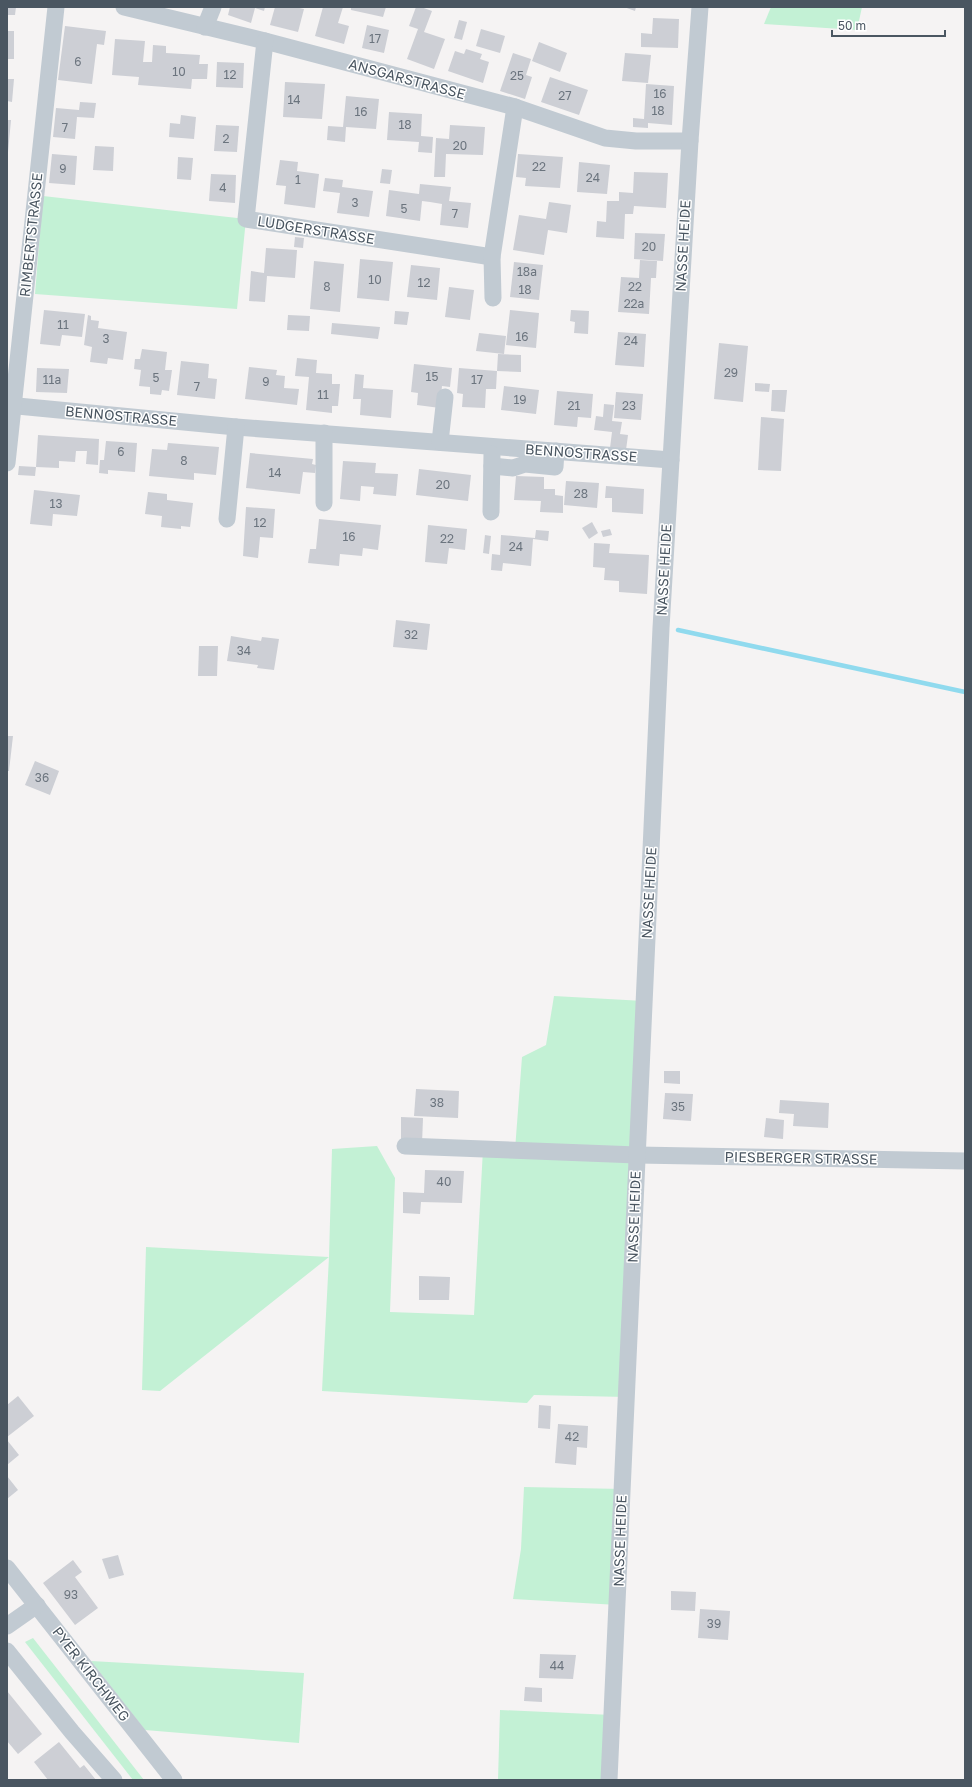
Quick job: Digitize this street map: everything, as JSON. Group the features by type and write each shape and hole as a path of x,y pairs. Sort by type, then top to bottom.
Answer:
{"street":[{"name":"RIMBERTSTRASSE","path":"7,463 10,405 56,7"},
{"name":"ANSGARSTRASSE","path":"124,7 167,12 206,27 265,41 515,107 605,138 636,141 690,141"},
{"path":"206,27 213,7"},
{"name":"NASSE HEIDE","path":"610,1780 661,636 690,141 700,7"},
{"name":"LUDGERSTRASSE","path":"265,41 246,219 492,257"},
{"path":"492,298 492,257 515,107"},
{"path":"440,442 445,397"},
{"name":"BENNOSTRASSE","path":"10,405 236,427 671,460"},
{"path":"227,519 236,427"},
{"path":"324,433 324,503"},
{"path":"490,512 492,446"},
{"path":"492,466 513,468 526,464 555,467 556,451"},
{"name":"PIESBERGER STRASSE","path":"406,1146 637,1155 965,1161"},
{"name":"PYER KIRCHWEG","path":"7,1568 174,1780"},
{"path":"7,1626 37,1605"},
{"path":"7,1651 72,1732 114,1780"}],"green space":[{"path":"771,7 862,7 857,30 764,24"},
{"path":"43,196 246,219 237,309 35,294"},
{"path":"554,996 644,1001 627,1397 534,1395 527,1403 322,1391 329,1257 332,1149 377,1146 395,1178 390,1312 474,1315 483,1149 515,1150 522,1057 546,1045"},
{"path":"146,1247 329,1257 160,1391 142,1390"},
{"path":"524,1487 623,1489 618,1605 513,1599 521,1549"},
{"path":"33,1638 144,1780 133,1780 25,1642"},
{"path":"91,1661 304,1673 299,1743 145,1730"},
{"path":"500,1710 612,1715 609,1780 498,1780"}],"building":[{"path":"7,7 16,7 15,15 7,15"},
{"path":"230,7 265,7 264,11 255,8 251,23 228,15"},
{"path":"275,7 295,7 304,9 298,32 270,25"},
{"path":"323,7 343,7 338,23 349,26 344,44 315,36"},
{"path":"351,7 386,7 383,17 351,10"},
{"path":"416,7 421,7 432,11 424,32 445,39 434,69 407,59 418,29 409,26"},
{"path":"624,7 636,7 635,11"},
{"path":"653,18 679,19 678,48 641,47 641,33 652,34"},
{"path":"459,20 467,22 462,40 454,38"},
{"path":"367,25 389,30 384,53 362,48"},
{"path":"65,26 106,31 104,45 97,44 92,84 58,80"},
{"path":"481,29 505,36 500,53 476,46"},
{"path":"7,31 14,31 14,59 7,59"},
{"path":"115,39 145,41 143,62 152,62 153,45 166,46 166,53 200,55 199,64 208,64 207,79 192,79 191,89 138,85 139,77 112,75"},
{"path":"539,42 567,53 560,72 532,61"},
{"path":"466,49 482,54 480,59 489,62 483,83 448,71 455,51 464,54"},
{"path":"513,53 531,59 526,75 532,77 525,99 500,91"},
{"path":"625,53 651,55 648,83 622,81"},
{"path":"217,62 244,63 243,88 216,87"},
{"path":"550,77 588,90 579,115 541,102"},
{"path":"7,79 14,79 12,102 7,101"},
{"path":"285,82 325,84 322,119 283,117"},
{"path":"646,84 674,86 672,125 648,123 648,128 633,127 633,118 644,119"},
{"path":"346,96 379,99 376,129 346,127 345,142 327,140 328,126 343,127"},
{"path":"80,102 96,103 94,118 77,117 75,139 53,137 56,108 79,110"},
{"path":"389,112 422,114 421,136 433,137 432,153 418,152 419,142 387,140"},
{"path":"181,115 196,117 194,139 169,137 170,123 180,124"},
{"path":"7,120 11,120 8,152 7,152"},
{"path":"216,125 239,126 237,152 214,151"},
{"path":"450,125 485,127 483,155 446,154 445,177 434,177 436,138 449,139"},
{"path":"95,146 114,147 113,171 93,170"},
{"path":"52,154 77,156 75,185 49,183"},
{"path":"518,154 563,157 560,188 525,186 526,178 516,177"},
{"path":"178,157 193,158 191,180 177,179"},
{"path":"280,160 298,162 297,171 319,174 315,208 284,204 286,186 276,185"},
{"path":"579,162 610,165 607,194 577,192"},
{"path":"382,169 392,170 390,184 380,183"},
{"path":"634,172 668,173 666,208 634,206 633,214 625,214 624,239 596,237 597,221 606,222 607,201 619,201 619,192 633,193"},
{"path":"211,174 236,175 235,203 209,201"},
{"path":"325,178 343,180 342,187 373,191 369,217 337,213 340,193 323,191"},
{"path":"420,184 451,187 449,201 471,203 468,228 440,225 442,204 430,202 422,201 420,221 386,216 389,190 419,194"},
{"path":"549,202 571,205 567,233 548,230 544,255 513,250 519,215 546,219"},
{"path":"635,233 665,234 663,261 634,259"},
{"path":"295,237 304,238 303,248 294,247"},
{"path":"266,248 297,250 295,278 267,276 265,302 249,301 251,271 264,273"},
{"path":"360,259 393,262 389,301 357,298"},
{"path":"640,260 657,261 656,278 651,278 649,314 618,312 621,277 639,278"},
{"path":"314,261 344,264 340,312 310,309"},
{"path":"514,262 543,265 539,300 510,297"},
{"path":"411,265 440,268 437,300 407,297"},
{"path":"449,287 474,290 470,320 445,317"},
{"path":"44,310 85,314 82,337 62,335 60,346 40,344"},
{"path":"510,310 539,313 536,348 506,345"},
{"path":"571,310 589,311 588,334 574,333 575,322 570,321"},
{"path":"395,311 409,312 407,325 394,324"},
{"path":"88,315 91,316 91,320 99,321 98,328 127,332 123,360 108,358 107,364 90,362 92,347 84,345"},
{"path":"288,315 310,316 309,331 287,330"},
{"path":"332,323 380,327 378,339 331,334"},
{"path":"618,332 646,334 644,367 615,365"},
{"path":"479,333 506,336 504,354 476,351"},
{"path":"719,343 748,346 743,402 714,399"},
{"path":"142,349 167,352 165,370 172,370 169,391 162,390 161,395 150,394 150,387 139,386 141,370 134,369 135,359 140,359"},
{"path":"498,354 521,355 521,372 497,371"},
{"path":"297,358 317,360 316,373 332,374 332,384 340,384 338,406 332,406 332,413 306,410 309,377 295,376"},
{"path":"181,361 209,364 208,378 217,379 215,399 177,395"},
{"path":"414,364 452,368 450,387 442,386 440,408 417,405 418,393 411,392"},
{"path":"249,367 277,370 276,375 285,376 284,388 299,389 297,405 245,399"},
{"path":"37,368 69,369 67,393 36,392"},
{"path":"459,368 497,371 496,389 486,389 485,408 462,407 463,394 457,393"},
{"path":"355,374 364,375 363,388 393,390 391,418 360,415 361,399 353,399"},
{"path":"755,383 770,384 769,392 755,391"},
{"path":"504,386 539,390 536,414 501,410"},
{"path":"772,390 787,390 785,412 771,411"},
{"path":"557,391 593,394 591,418 578,417 577,427 554,425"},
{"path":"616,392 643,394 641,420 614,418"},
{"path":"604,404 614,405 612,421 622,422 620,434 628,435 626,450 610,448 612,432 594,430 596,416 603,417"},
{"path":"761,417 784,419 781,471 758,470"},
{"path":"38,435 99,439 98,465 86,464 87,451 76,451 75,462 59,461 59,468 36,467"},
{"path":"106,441 137,443 135,472 108,470 108,474 99,473 100,460 104,460"},
{"path":"168,443 219,447 216,475 194,473 194,480 149,476 152,449 167,450"},
{"path":"250,453 313,459 312,464 316,465 315,473 303,472 300,494 246,488"},
{"path":"343,461 376,463 375,473 398,474 396,496 373,494 374,487 361,486 360,501 340,499"},
{"path":"19,466 36,467 35,476 18,475"},
{"path":"419,469 471,475 468,501 416,495"},
{"path":"516,476 544,477 544,489 555,489 555,495 563,496 563,513 540,512 541,501 514,500"},
{"path":"566,481 599,483 597,508 564,505"},
{"path":"606,486 644,489 643,514 612,512 612,498 605,498"},
{"path":"34,490 80,495 77,516 53,514 52,526 30,524"},
{"path":"148,492 167,494 167,500 193,503 190,527 181,526 181,529 161,527 162,516 145,514"},
{"path":"246,507 275,509 273,538 260,537 258,558 243,556"},
{"path":"319,519 381,525 378,550 363,548 362,556 340,554 339,566 308,563 310,549 316,549"},
{"path":"592,522 598,533 589,539 582,528"},
{"path":"428,525 467,529 465,550 449,548 447,564 425,562"},
{"path":"610,529 612,535 603,537 601,531"},
{"path":"536,530 549,531 548,541 533,539 531,566 503,563 502,571 491,570 492,554 500,555 501,535 535,538"},
{"path":"485,535 491,536 489,554 483,553"},
{"path":"594,543 610,544 609,553 649,555 647,594 619,592 619,581 604,580 605,568 593,567"},
{"path":"396,620 430,624 427,650 393,647"},
{"path":"231,636 261,641 262,637 279,639 274,670 257,668 258,665 227,661"},
{"path":"199,646 218,646 217,676 198,676"},
{"path":"7,736 13,736 9,771 7,771"},
{"path":"35,761 59,771 50,795 25,785"},
{"path":"664,1071 680,1071 680,1084 664,1083"},
{"path":"416,1089 459,1091 458,1118 414,1116"},
{"path":"665,1093 693,1094 691,1121 663,1119"},
{"path":"780,1100 829,1103 828,1128 793,1126 794,1114 779,1113"},
{"path":"401,1117 423,1118 422,1144 401,1143"},
{"path":"766,1118 784,1120 783,1139 764,1137"},
{"path":"425,1170 464,1171 462,1203 421,1202 420,1214 403,1213 403,1192 424,1193"},
{"path":"419,1276 450,1277 449,1300 419,1300"},
{"path":"18,1396 34,1416 7,1437 7,1405"},
{"path":"539,1405 551,1406 550,1429 538,1428"},
{"path":"558,1424 588,1426 587,1448 577,1447 576,1465 555,1463"},
{"path":"7,1440 19,1455 7,1465"},
{"path":"7,1476 18,1490 7,1499"},
{"path":"118,1555 124,1575 109,1579 102,1559"},
{"path":"73,1560 82,1572 75,1577 98,1608 75,1625 43,1583"},
{"path":"671,1591 696,1592 695,1611 671,1610"},
{"path":"700,1609 730,1611 728,1640 698,1638"},
{"path":"540,1654 576,1655 573,1679 539,1678"},
{"path":"525,1687 542,1688 542,1702 524,1701"},
{"path":"7,1691 42,1734 18,1754 7,1741"},
{"path":"59,1742 80,1768 84,1765 96,1780 48,1780 34,1762"}],"waterway":[{"path":"678,630 965,692"}]}
